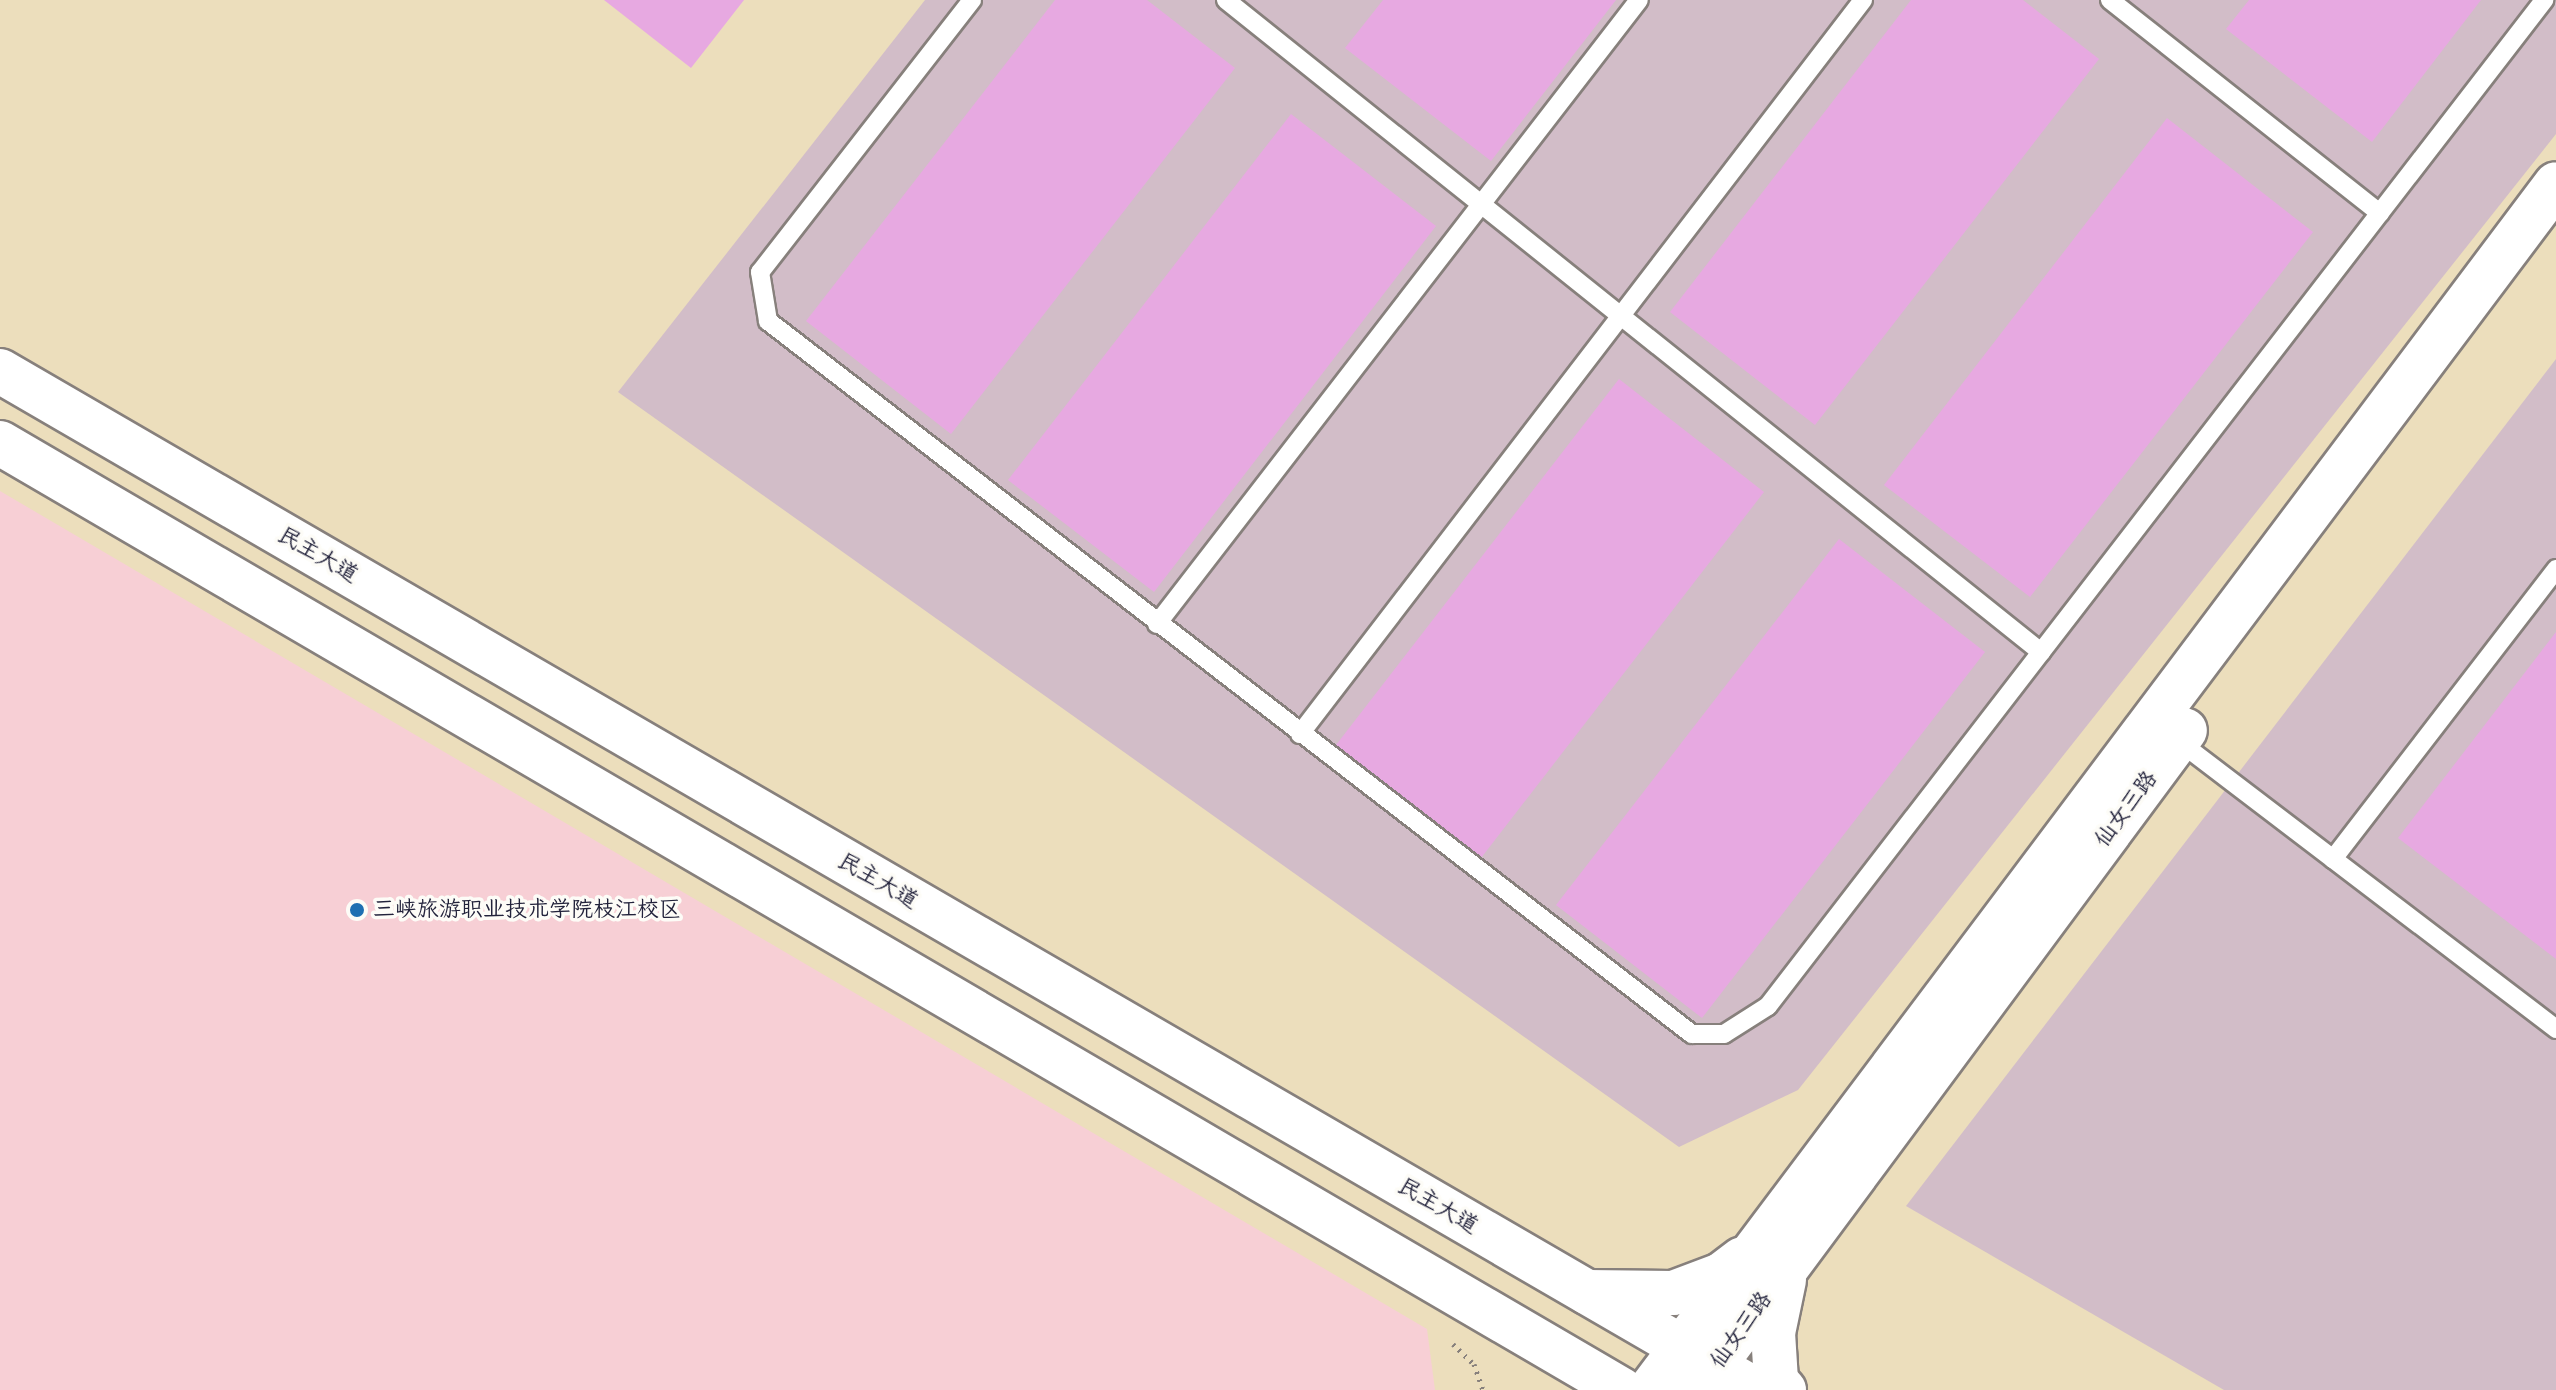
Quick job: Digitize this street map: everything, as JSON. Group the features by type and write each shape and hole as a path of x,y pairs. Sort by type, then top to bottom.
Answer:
{"main road":[{"path":"1587,1292 1673,1293 1773,1256 2556,184"},
{"name":"仙女三路","path":"1650,1390 1698,1368 1773,1256 2177,740 2556,228"},
{"name":"民主大道","path":"0,371 1587,1292 1698,1368 1756,1390"},
{"path":"0,443 1622,1390"},
{"path":"1773,1256 1776,1381 1784,1390"},
{"path":"1555,1350 1584,1390"}],"lane":[{"path":"972,0 760,272 768,321 1692,1034 1724,1034 1768,1006 2544,0"},
{"path":"1226,0 1479,206 2041,652"},
{"path":"1157,624 1639,0"},
{"path":"1300,734 1863,0"},
{"path":"2110,0 2380,213"},
{"path":"2333,859 2556,569"},
{"path":"2177,740 2556,1029"}],"shaded area":[{"path":"925,0 2556,0 2556,134 1798,1090 1679,1147 618,392"},
{"path":"2556,359 2556,1390 2224,1390 1906,1206"},
{"name":"三峡旅游职业技术学院枝江校区","path":"0,491 1427,1329 1435,1390 0,1390"}],"building":[{"path":"604,0 744,0 691,68"},
{"path":"1055,0 1147,0 1235,68 951,434 806,321"},
{"path":"1383,0 1616,0 1491,161 1345,48"},
{"path":"1911,0 2023,0 2099,59 1815,425 1670,312"},
{"path":"2249,0 2481,0 2372,142 2226,29"},
{"path":"1291,114 1436,226 1154,592 1008,480"},
{"path":"2167,118 2313,232 2030,597 1884,485"},
{"path":"1619,379 1764,492 1481,858 1336,745"},
{"path":"1839,539 1985,652 1702,1018 1556,905"},
{"path":"2556,632 2556,959 2398,838"}],"place":[{"name":"三峡旅游职业技术学院枝江校区","path":"357,910"}]}
